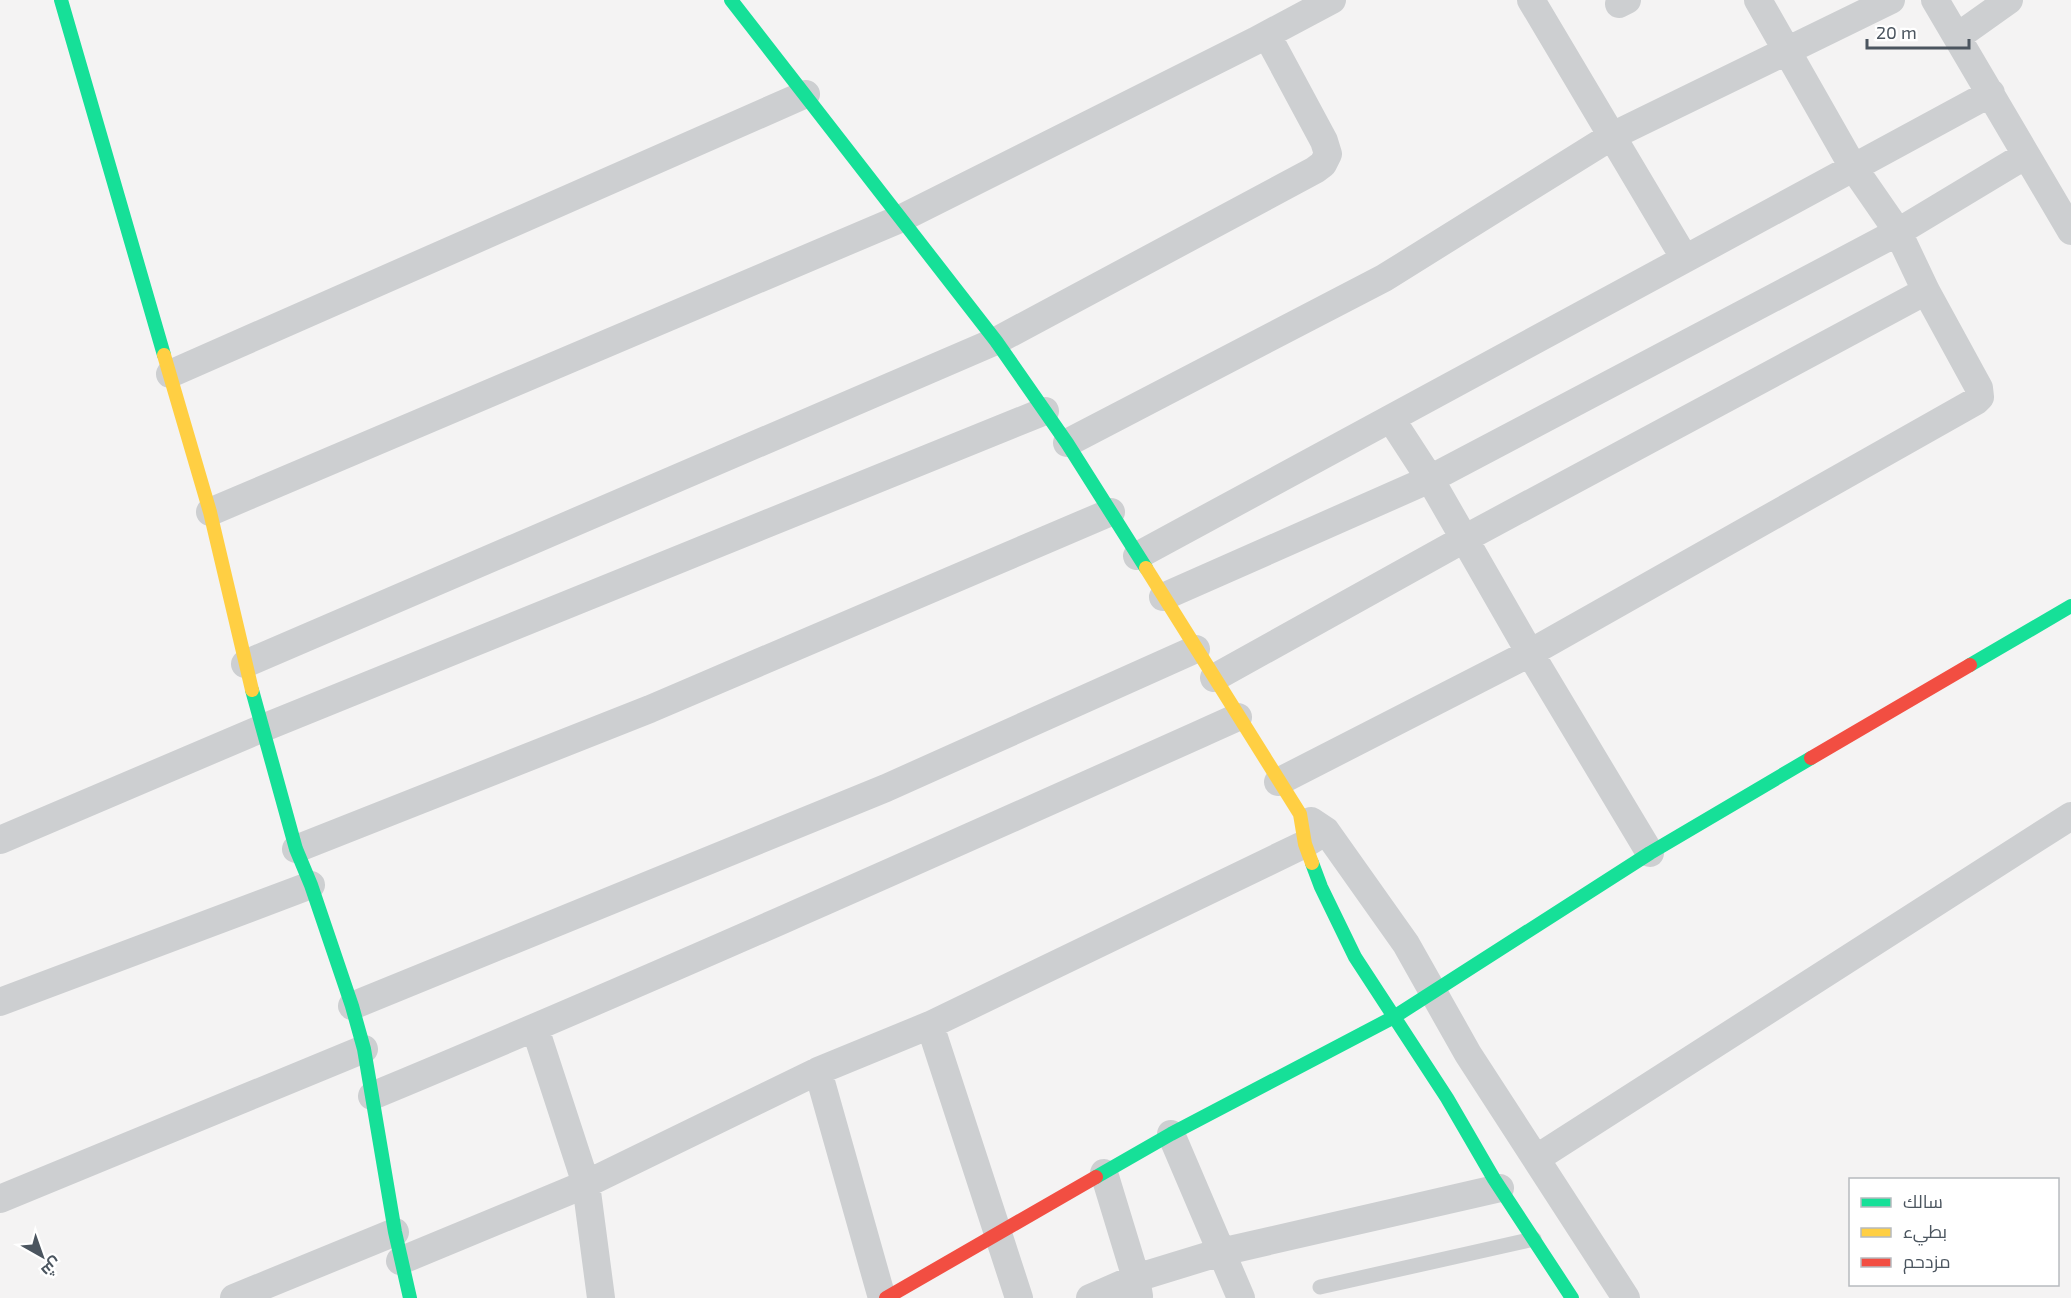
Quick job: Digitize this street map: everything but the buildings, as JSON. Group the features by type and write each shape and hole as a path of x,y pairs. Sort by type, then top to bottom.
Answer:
{"street":[{"path":"61,0 210,512 245,664 296,849 311,885 352,1006 364,1049 400,1262 410,1298"},
{"path":"731,0 996,341 1045,411 1111,512 1278,782 1316,838 1406,944 1468,1054 1626,1298"},
{"path":"210,512 902,218 1267,35 1332,0"},
{"path":"1532,0 1685,259"},
{"path":"1278,782 1530,653 1978,399 1981,394 1979,388 1926,291 1898,232 1853,168 1758,0"},
{"path":"1067,443 1384,278 1612,136 1891,0"},
{"path":"1935,0 2071,231"},
{"path":"1958,37 2009,0"},
{"path":"245,664 996,341 1323,164 1328,154 1324,141 1267,35"},
{"path":"1137,556 1991,93"},
{"path":"170,374 806,94"},
{"path":"1163,597 1430,479 1898,232 2026,155"},
{"path":"1214,678 1464,539 1926,291"},
{"path":"0,840 263,728 1045,411"},
{"path":"1391,418 1430,479 1530,653 1650,853"},
{"path":"296,849 650,709 1111,512"},
{"path":"819,1071 884,1298 1171,1134 1394,1017 1650,853 2071,606"},
{"path":"352,1006 886,788 1196,649"},
{"path":"372,1096 535,1028 888,874 1238,717"},
{"path":"1537,1158 2071,816"},
{"path":"1316,838 1322,887 1355,957 1447,1098 1500,1188 1572,1298"},
{"path":"400,1262 586,1184 819,1071 930,1025 1316,838"},
{"path":"0,1002 311,885"},
{"path":"930,1025 1019,1298"},
{"path":"535,1028 586,1184 601,1298"},
{"path":"0,1199 364,1049"},
{"path":"1171,1134 1241,1298"},
{"path":"1104,1173 1138,1288"},
{"path":"1090,1298 1138,1288 1221,1252 1500,1188"},
{"path":"247,1295 395,1232"}],"lane":[{"path":"1320,1287 1534,1239"}],"traffic: fast":[{"path":"61,0 164,355"},
{"path":"731,0 996,341 1067,443 1146,568"},
{"path":"1970,665 2071,606"},
{"path":"252,690 296,849 311,885 352,1006 364,1049 395,1232 410,1298"},
{"path":"1096,1177 1171,1134 1394,1017 1650,853 1811,758"},
{"path":"1312,863 1355,957 1447,1098 1494,1179 1572,1298"}],"traffic: slow":[{"path":"164,355 210,512 252,690"},
{"path":"1146,568 1300,814 1305,844 1312,863"}],"traffic: jam":[{"path":"1811,758 1970,665"},
{"path":"886,1298 1096,1177"}]}
